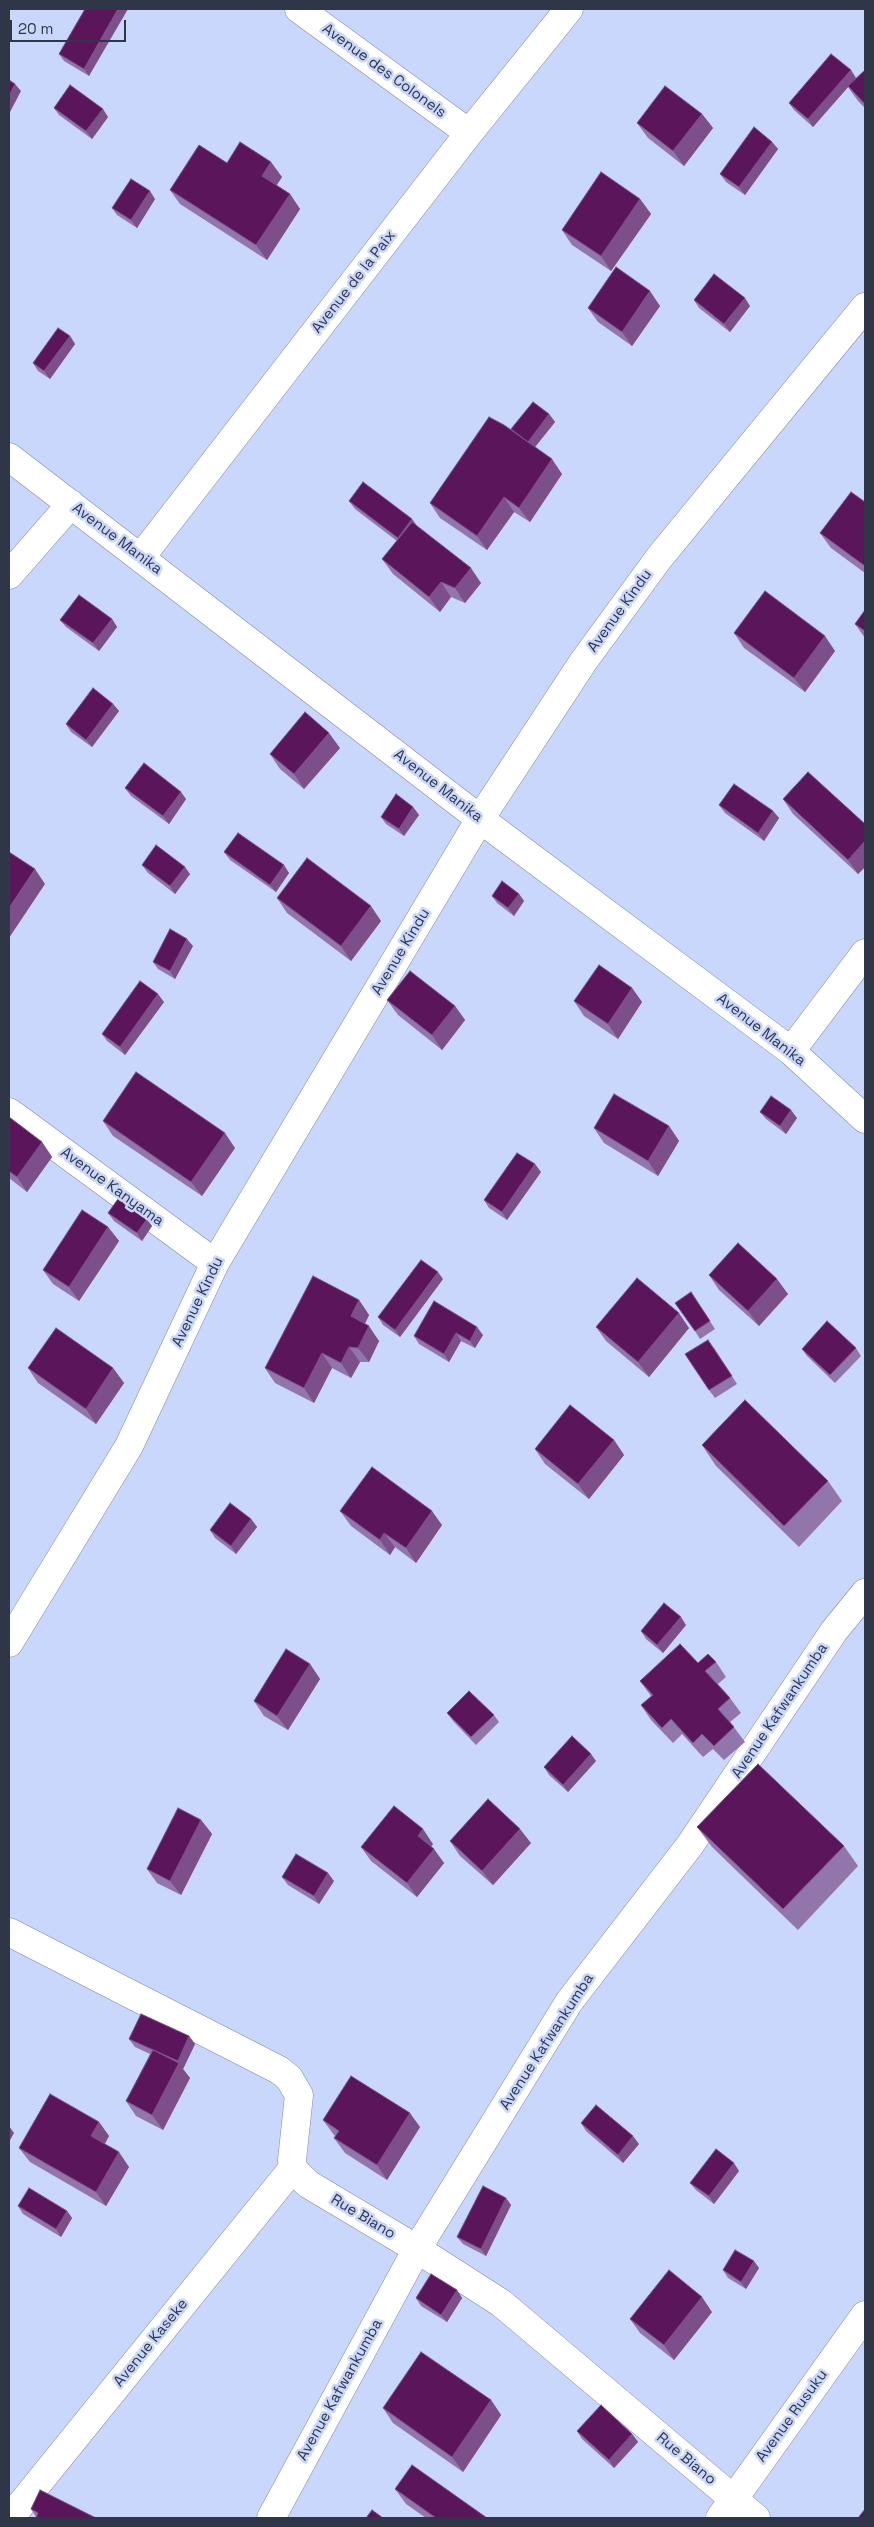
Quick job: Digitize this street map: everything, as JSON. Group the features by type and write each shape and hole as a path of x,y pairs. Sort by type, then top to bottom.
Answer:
{"street":[{"name":"Avenue des Colonels","path":"299,9 469,134"},
{"name":"Avenue de la Paix","path":"141,556 469,134 570,9"},
{"name":"Avenue Kindu","path":"9,1643 130,1446 215,1263 480,819 583,662 659,558 865,307"},
{"name":"Avenue Manika","path":"9,457 141,556 480,819 791,1050 865,1119"},
{"path":"9,575 71,504"},
{"path":"791,1050 865,953"},
{"name":"Avenue Kanyama","path":"9,1112 215,1263"},
{"name":"Avenue Kafwankumba","path":"271,2518 417,2249 569,2002 690,1845 834,1631 865,1593"},
{"path":"9,1932 267,2064 289,2078 299,2095 292,2168"},
{"name":"Rue Biano","path":"292,2168 308,2184 417,2249 501,2303 726,2508 756,2518"},
{"name":"Avenue Kaseke","path":"10,2518 292,2168"},
{"name":"Avenue Rusuku","path":"726,2508 865,2315"}],"building":[{"path":"85,9 118,9 84,69 59,54"},
{"path":"831,54 851,70 808,119 789,103"},
{"path":"865,70 865,104 848,86"},
{"path":"9,80 15,84 9,96"},
{"path":"70,85 103,109 86,131 54,108"},
{"path":"665,86 702,114 673,151 637,123"},
{"path":"754,127 772,142 739,187 720,174"},
{"path":"240,142 271,162 262,176 290,194 256,245 170,190 199,145 227,163"},
{"path":"601,172 640,199 601,256 562,230"},
{"path":"131,179 150,191 131,220 112,208"},
{"path":"616,267 650,291 622,332 588,308"},
{"path":"714,274 745,298 724,324 694,300"},
{"path":"58,328 70,336 44,371 33,363"},
{"path":"533,402 549,414 528,442 511,429"},
{"path":"489,417 504,425 552,459 519,508 504,497 477,536 430,503"},
{"path":"363,482 412,519 398,538 349,501"},
{"path":"851,492 865,502 865,566 820,533"},
{"path":"412,522 471,568 455,588 441,582 429,597 382,559"},
{"path":"765,591 825,636 794,678 734,633"},
{"path":"79,595 112,619 93,643 60,620"},
{"path":"865,610 865,631 855,624"},
{"path":"93,688 113,704 86,740 66,724"},
{"path":"305,712 329,733 294,774 270,754"},
{"path":"144,763 181,792 163,816 125,788"},
{"path":"808,772 865,824 865,841 848,860 783,799"},
{"path":"734,784 773,811 758,833 719,805"},
{"path":"396,794 413,807 399,829 381,817"},
{"path":"238,833 284,865 270,885 224,852"},
{"path":"156,845 185,867 170,886 142,865"},
{"path":"9,852 35,869 9,908"},
{"path":"307,858 371,906 341,946 277,898"},
{"path":"502,881 519,894 508,908 492,896"},
{"path":"170,929 187,939 170,971 153,962"},
{"path":"599,965 632,988 608,1024 574,1001"},
{"path":"410,971 455,1006 432,1035 387,1000"},
{"path":"140,981 158,994 120,1047 102,1034"},
{"path":"136,1072 225,1133 191,1182 103,1121"},
{"path":"614,1094 669,1126 648,1161 594,1128"},
{"path":"771,1096 791,1110 780,1126 760,1112"},
{"path":"9,1117 42,1142 17,1177 9,1171"},
{"path":"517,1153 535,1164 502,1212 484,1200"},
{"path":"118,1199 147,1219 137,1233 108,1213"},
{"path":"82,1210 108,1227 69,1287 43,1270"},
{"path":"738,1243 777,1279 748,1311 709,1275"},
{"path":"421,1260 438,1272 395,1330 378,1317"},
{"path":"313,1276 359,1300 351,1316 369,1326 358,1348 349,1347 341,1363 322,1353 304,1388 265,1368"},
{"path":"637,1278 679,1313 638,1362 596,1327"},
{"path":"691,1292 710,1321 695,1331 675,1303"},
{"path":"434,1301 477,1327 470,1341 456,1333 444,1354 414,1336"},
{"path":"827,1321 856,1348 830,1375 802,1349"},
{"path":"56,1328 113,1368 86,1409 28,1368"},
{"path":"708,1340 732,1376 709,1390 685,1354"},
{"path":"745,1400 828,1481 784,1526 702,1445"},
{"path":"570,1405 614,1440 578,1484 535,1449"},
{"path":"372,1467 432,1511 406,1548 384,1533 380,1540 340,1511"},
{"path":"230,1503 251,1519 231,1546 210,1530"},
{"path":"664,1603 681,1617 657,1645 641,1631"},
{"path":"680,1644 698,1663 708,1654 716,1662 705,1671 730,1698 718,1709 734,1727 714,1746 702,1734 693,1743 671,1719 662,1728 641,1705 653,1695 640,1681"},
{"path":"286,1649 310,1664 277,1716 254,1701"},
{"path":"469,1691 494,1715 471,1737 447,1713"},
{"path":"572,1736 591,1754 563,1785 544,1767"},
{"path":"758,1764 844,1846 783,1909 697,1827"},
{"path":"488,1799 520,1829 482,1871 450,1841"},
{"path":"394,1806 423,1829 418,1836 434,1849 407,1883 361,1847"},
{"path":"178,1808 201,1820 170,1881 147,1869"},
{"path":"296,1854 328,1873 314,1896 282,1877"},
{"path":"141,2014 189,2036 178,2061 129,2039"},
{"path":"153,2050 179,2063 152,2115 126,2101"},
{"path":"351,2076 410,2113 377,2165 334,2138 339,2131 323,2120"},
{"path":"50,2094 99,2122 91,2136 119,2152 96,2192 19,2148"},
{"path":"596,2105 633,2136 618,2155 581,2123"},
{"path":"716,2149 734,2163 709,2196 690,2183"},
{"path":"483,2186 506,2198 481,2249 457,2237"},
{"path":"29,2188 67,2211 56,2229 18,2206"},
{"path":"735,2250 754,2261 741,2282 723,2270"},
{"path":"669,2270 702,2297 664,2345 630,2319"},
{"path":"431,2274 457,2290 441,2315 416,2298"},
{"path":"421,2352 491,2400 452,2457 383,2408"},
{"path":"601,2405 632,2434 609,2460 577,2431"},
{"path":"412,2465 487,2518 436,2518 395,2489"},
{"path":"40,2490 96,2518 36,2518 38,2513 31,2509"},
{"path":"865,2509 865,2518 858,2518"},
{"path":"372,2510 383,2518 366,2518"}]}
